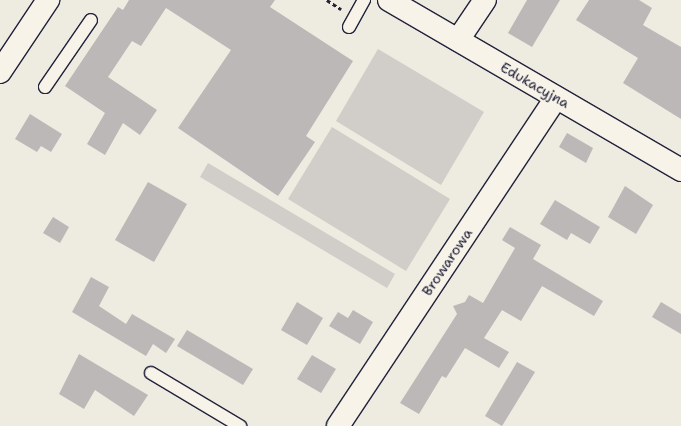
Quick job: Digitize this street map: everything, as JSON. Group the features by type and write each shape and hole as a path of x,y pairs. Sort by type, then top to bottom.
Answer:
{"street":[{"path":"0,72 48,0"},
{"name":"Edukacyjna","path":"389,0 681,170"},
{"path":"458,40 485,0"},
{"name":"Browarowa","path":"338,426 556,98"}],"lane":[{"path":"350,27 364,0"},
{"path":"44,87 91,20"},
{"path":"151,373 240,426"}],"shaded area":[{"path":"378,49 484,112 441,185 336,121"},
{"path":"332,127 450,199 406,271 288,199"},
{"path":"208,163 395,274 387,288 200,177"}],"building":[{"path":"129,0 275,0 270,7 353,61 306,136 315,142 278,196 178,128 231,50 166,8 141,46 132,41 108,77 157,110 140,135 123,123 105,155 87,144 105,113 65,86 118,7 123,10"},
{"path":"527,0 560,0 532,47 508,33"},
{"path":"589,0 639,0 652,8 643,25 681,47 681,119 623,83 638,58 576,20"},
{"path":"30,114 62,134 51,152 41,146 37,152 15,139"},
{"path":"567,133 593,148 586,163 559,147"},
{"path":"148,182 187,204 154,262 115,240"},
{"path":"625,186 653,205 636,234 608,217"},
{"path":"555,200 600,227 590,244 571,233 567,240 540,224"},
{"path":"53,217 69,227 60,243 43,233"},
{"path":"510,227 541,245 533,259 603,301 594,316 542,286 521,321 502,310 484,338 509,352 499,368 465,348 446,378 442,376 419,414 400,403 457,314 453,306 465,302 469,295 483,303 515,248 502,240"},
{"path":"91,277 109,287 99,306 126,324 132,314 175,339 166,353 153,344 146,356 72,312"},
{"path":"297,302 323,318 307,345 281,330"},
{"path":"661,302 681,314 681,334 652,317"},
{"path":"353,310 373,322 360,344 329,326 338,312 348,318"},
{"path":"187,330 253,369 243,385 177,346"},
{"path":"79,354 148,395 134,416 95,390 84,409 59,394"},
{"path":"312,355 336,369 321,393 297,379"},
{"path":"517,362 535,372 502,426 485,416"}]}
